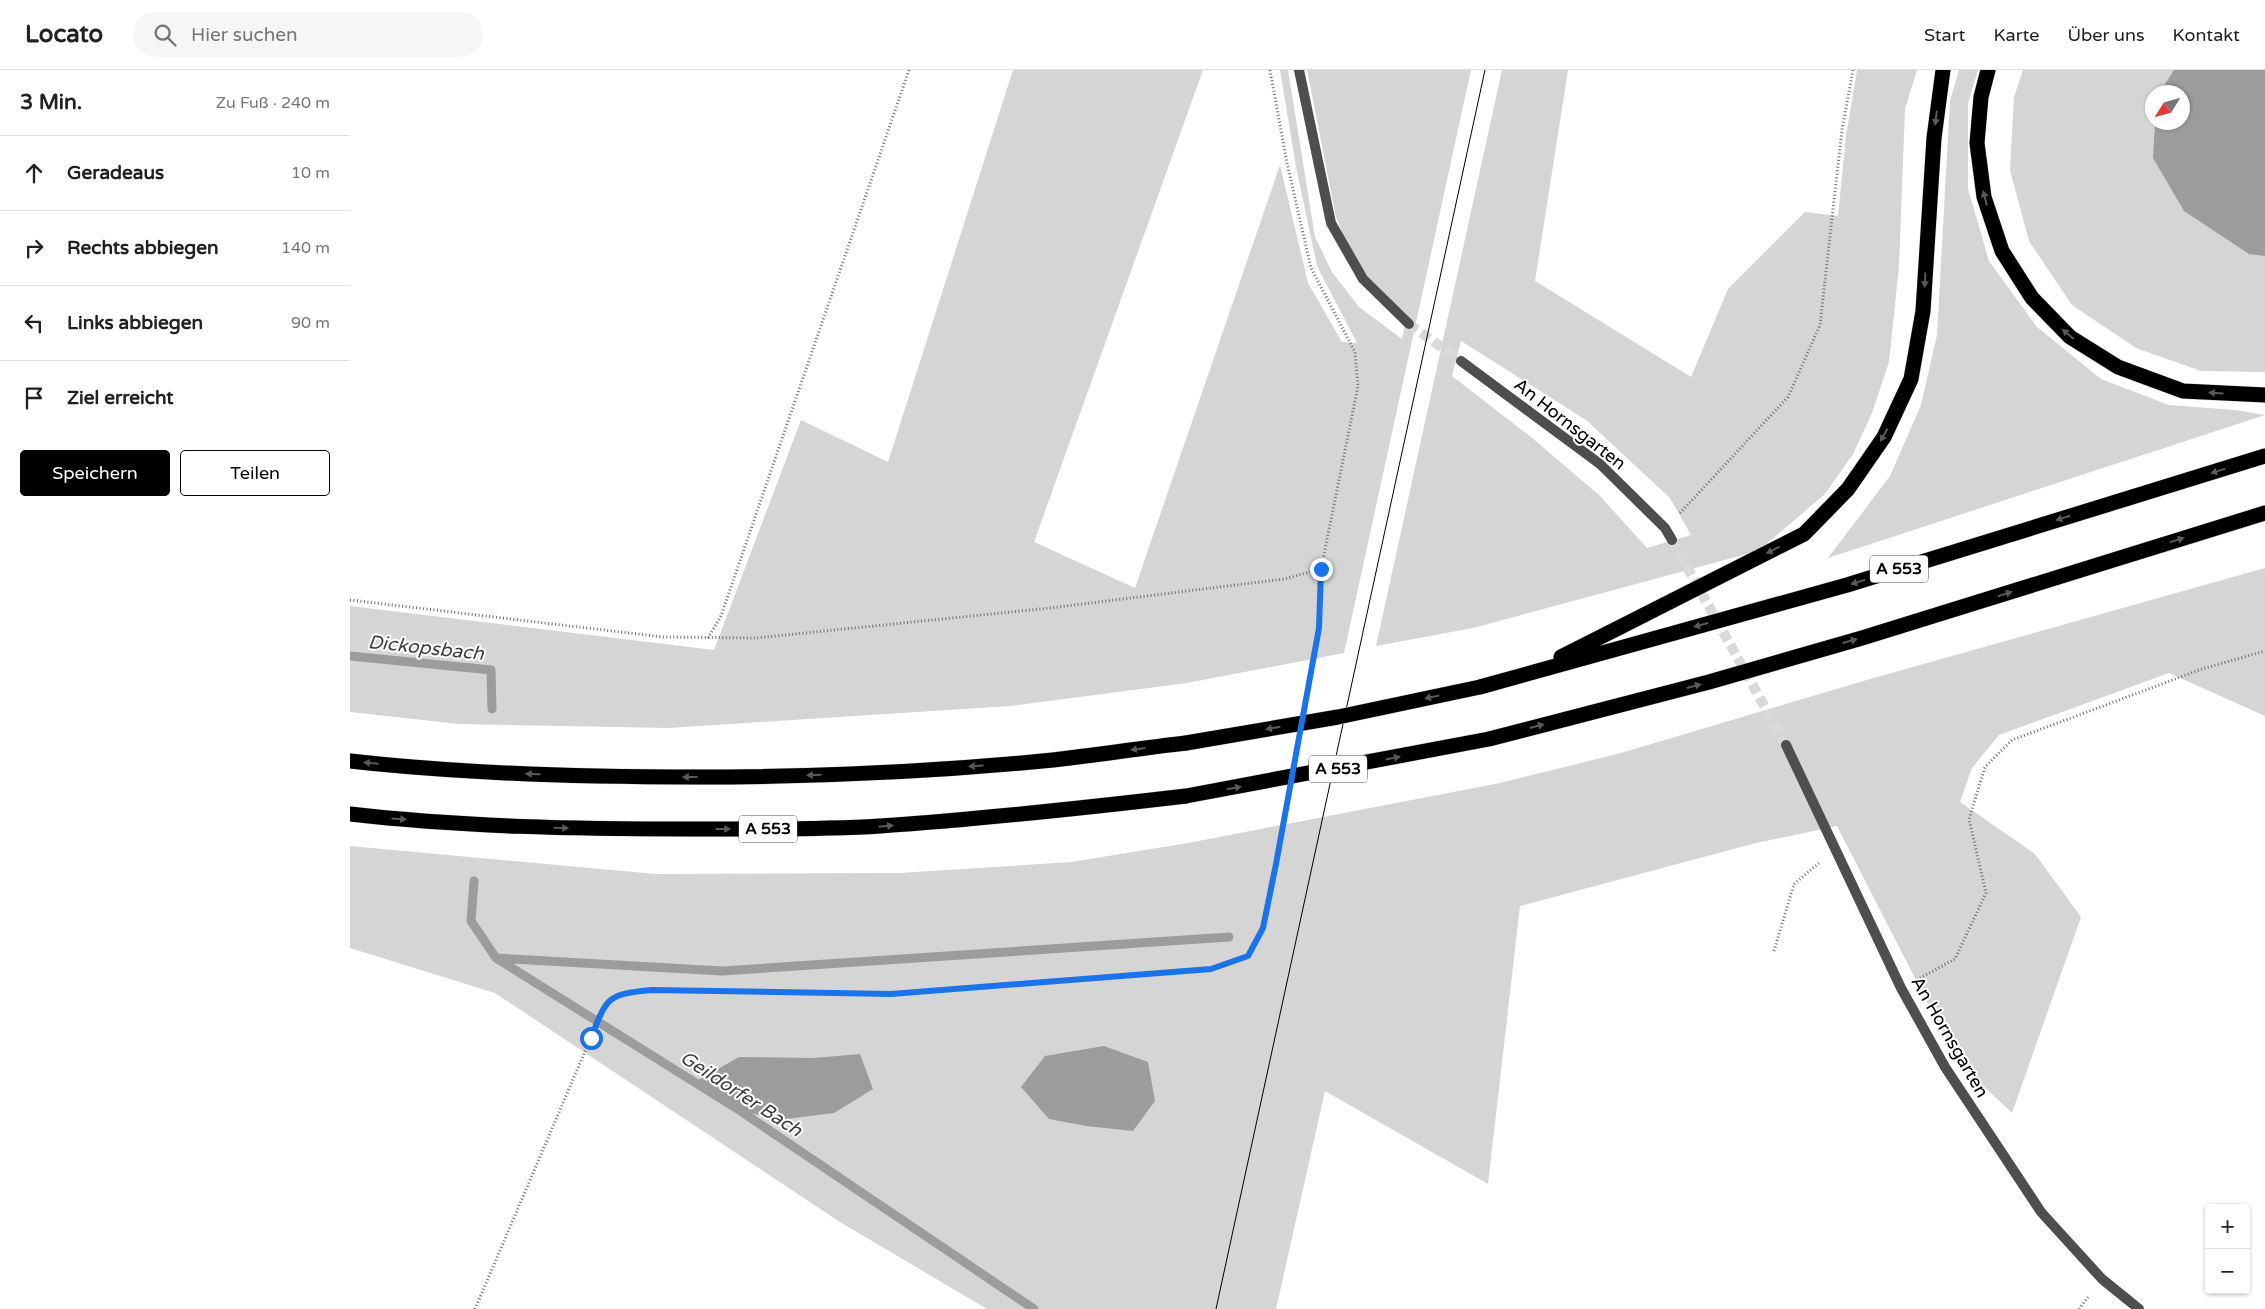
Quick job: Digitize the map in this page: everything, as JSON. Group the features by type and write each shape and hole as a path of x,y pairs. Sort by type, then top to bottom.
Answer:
{"highway":[{"path":"1531,672 1804,534 1848,488 1884,437 1911,379 1923,311 1934,138 1940,81 1944,70"},
{"path":"1988,70 1981,97 1977,143 1984,197 2002,251 2032,298 2070,337 2118,367 2184,391 2265,395"},
{"name":"A 553","path":"350,761 493,772 617,777 756,777 875,773 1052,760 1186,743 1338,717 1480,688 1531,672 1847,585 2265,456"},
{"name":"A 553","path":"350,814 488,826 618,829 764,829 888,826 1054,812 1186,796 1489,739 1709,682 1862,638 2265,512"}],"street":[{"path":"1299,70 1331,223 1363,279 1409,324"},
{"name":"An Hornsgarten","path":"1461,361 1600,464 1665,528 1672,540"},
{"name":"An Hornsgarten","path":"1786,745 1837,849 1901,988 1945,1067 2040,1212 2102,1279 2139,1309"}],"path":[{"path":"708,638 721,616 909,70"},
{"path":"1270,70 1311,268 1355,352 1358,386 1321,569 1319,628 1306,703"},
{"path":"1665,528 1788,397 1820,325 1842,130 1853,70"},
{"path":"350,600 663,637 756,638 1050,608 1284,579 1321,569"},
{"path":"1901,988 1955,959 1986,893 1969,818 1985,767 2012,740 2202,669 2265,651"},
{"path":"475,1309 601,1014 609,1001 621,993 652,990 891,994 1211,969 1248,956 1263,928 1288,798"},
{"path":"1774,951 1794,884 1837,849"}],"shaded area":[{"path":"1013,70 1203,70 1034,542 1135,588 1280,165 1308,283 1342,342 1357,343 1317,266 1296,167 1280,70 1288,70 1315,237 1332,272 1359,307 1402,339 1407,315 1371,282 1349,249 1336,217 1307,70 1471,70 1344,653 1187,683 1010,706 669,728 459,724 350,712 350,606 714,650 801,420 888,462"},
{"path":"1502,70 1568,70 1535,281 1691,377 1728,289 1805,212 1838,216 1846,136 1857,70 1917,70 1905,109 1899,266 1889,362 1872,413 1853,454 1825,494 1758,551 1473,628 1376,646","holes":["1461,341 1586,420 1670,498 1691,535 1647,548 1600,496 1531,437 1452,376"]},
{"path":"1959,70 1978,70 1968,104 1968,189 1989,261 2037,327 2101,379 2169,405 2235,410 2265,415 1828,558 1890,476 1921,405 1937,335 1950,101"},
{"path":"2023,70 2265,70 2265,372 2201,371 2136,348 2072,305 2029,241 2010,170 2014,97"},
{"path":"2265,568 2265,716 2169,673 1999,735 1972,768 1960,802 2035,854 2081,917 2012,1113 1958,1062 1837,826 1756,843 1520,906 1488,1184 1325,1091 1276,1309 987,1309 840,1222 495,993 350,948 350,846 656,874 900,873 1071,862 1188,843 1500,783 1621,753 1870,679"}],"water":[{"path":"2174,70 2265,70 2265,256 2249,254 2184,211 2153,158 2155,130 2190,130 2190,85 2164,85"},
{"path":"1104,1046 1148,1062 1155,1101 1133,1131 1086,1126 1049,1119 1021,1087 1045,1056"},
{"path":"860,1054 873,1089 834,1113 778,1120 739,1110 693,1083 739,1057 814,1058"}],"waterway":[{"name":"Dickopsbach","path":"350,656 491,670 492,709"},
{"name":"Geildorfer Bach","path":"474,881 471,921 496,958 739,1110 1034,1309"},
{"path":"496,958 722,971 1229,937"}],"tunnel":[{"path":"1409,324 1461,361"},
{"path":"1672,540 1786,745"}],"tram line":[{"path":"1216,1309 1485,70"}],"route":[{"path":"591,1038 601,1014 609,1001 621,993 652,990 891,994 1211,969 1248,956 1263,928 1276,864 1319,628 1321,569"}]}
